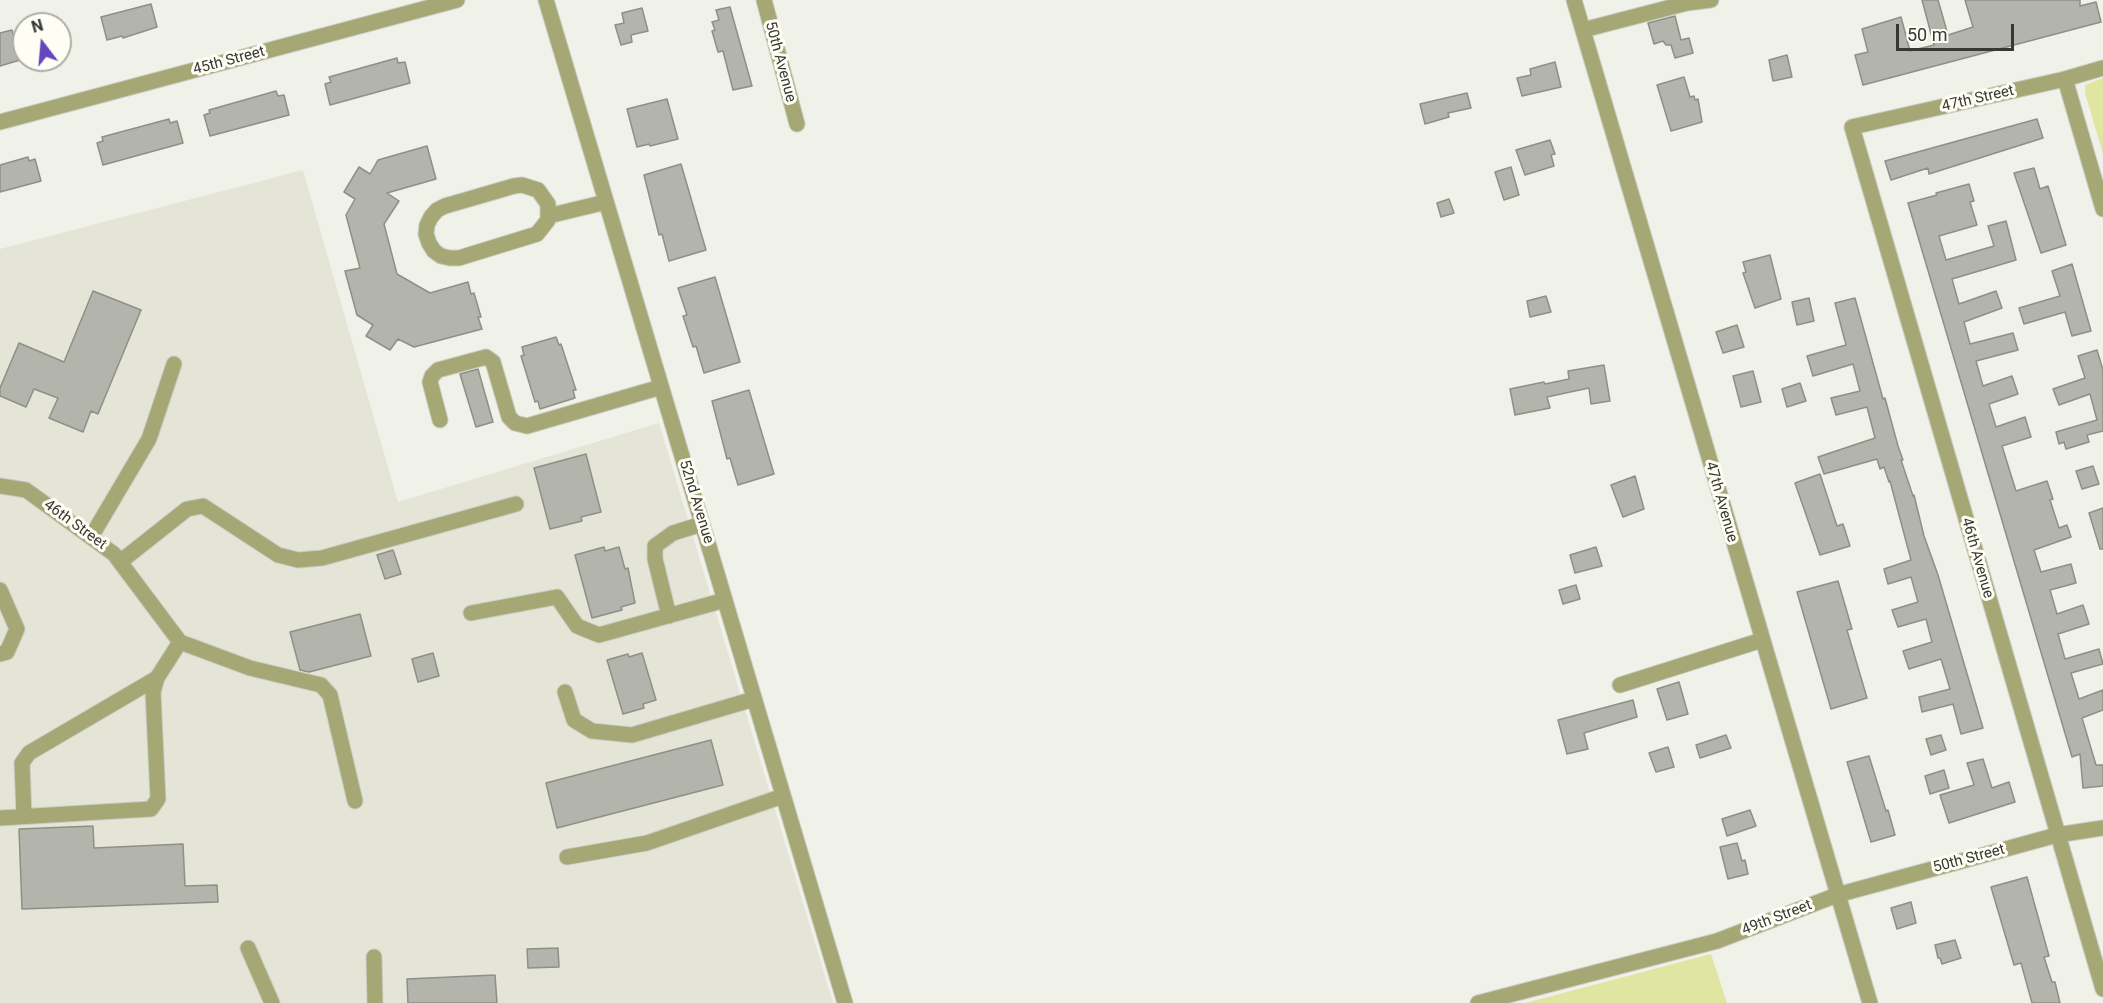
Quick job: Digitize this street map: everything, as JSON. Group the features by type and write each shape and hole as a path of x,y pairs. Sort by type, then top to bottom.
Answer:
{"street":[{"name":"45th Street","path":"0,122 457,0"},
{"name":"52nd Avenue","path":"546,0 845,1003"},
{"name":"50th Avenue","path":"764,0 797,124"},
{"name":"47th Avenue","path":"1574,0 1870,1003"},
{"path":"1583,30 1687,3 1711,0"},
{"name":"47th Street","path":"1852,127 2065,79 2103,68"},
{"path":"2065,79 2103,209"},
{"name":"46th Avenue","path":"1852,127 2103,989"},
{"path":"514,186 531,187 538,190 548,204 548,216 544,228 537,234 459,258 441,256 434,251 426,234 431,217 444,206 514,186"},
{"path":"548,216 606,202"},
{"path":"440,420 430,382 432,376 438,370 486,357 493,362 509,417 516,423 527,426 661,387"},
{"path":"91,537 149,439 174,364"},
{"name":"46th Street","path":"0,486 26,490 114,554 180,642"},
{"path":"120,562 186,509 203,506 278,555 298,560 322,558 516,504"},
{"path":"669,616 655,559 655,546 673,533 702,524"},
{"path":"0,590 17,628 7,652 0,654"},
{"path":"471,613 558,597 577,626 599,634 725,600"},
{"path":"1620,685 1762,640"},
{"path":"0,818 151,809 158,799 153,693 157,678 180,642 250,668 321,685 330,695 355,801"},
{"path":"24,816 22,763 29,753 157,678"},
{"path":"565,692 574,720 592,731 632,735 754,699"},
{"path":"567,857 648,843 783,796"},
{"name":"50th Street","path":"1837,895 2057,835 2103,828"},
{"name":"49th Street","path":"1478,1003 1717,941 1837,895"},
{"path":"248,948 272,1003"},
{"path":"374,957 375,1003"}],"shaded area":[{"path":"303,170 398,502 659,423 833,1003 0,1003 0,249"}],"green space":[{"path":"2103,78 2103,154 2085,93 2085,85"},
{"path":"1711,954 1727,1003 1525,1003"}],"building":[{"path":"1922,0 1938,0 1948,35 1973,27 1965,0 2080,0 2080,6 2096,2 2101,22 1863,85 1855,55 1868,52 1862,29 1901,17 1910,51 1934,45"},
{"path":"151,4 157,27 123,38 122,36 107,40 101,17"},
{"path":"730,7 752,86 733,90 723,51 718,52 712,31 715,30 712,22 719,20 716,10"},
{"path":"642,8 648,31 631,35 632,42 621,45 615,25 624,23 622,13"},
{"path":"1675,16 1681,40 1689,38 1693,53 1675,58 1671,45 1666,45 1663,41 1654,44 1648,23"},
{"path":"12,30 12,62 0,66 0,33"},
{"path":"1787,55 1792,77 1773,81 1769,60"},
{"path":"397,58 398,63 405,62 410,83 330,105 325,84 331,82 329,77"},
{"path":"1555,62 1561,87 1522,96 1517,78 1531,75 1530,69"},
{"path":"1684,77 1690,97 1694,96 1695,100 1698,99 1702,122 1671,131 1657,85"},
{"path":"276,91 278,96 284,95 289,115 210,136 204,115 210,113 209,110"},
{"path":"1467,93 1471,108 1448,113 1449,117 1425,124 1420,104"},
{"path":"667,99 678,139 637,147 627,109"},
{"path":"169,119 170,123 177,121 183,143 103,165 97,143 103,141 102,137"},
{"path":"2037,119 2043,138 1929,174 1928,168 1891,180 1885,161"},
{"path":"1550,140 1555,154 1551,155 1554,166 1525,175 1516,150"},
{"path":"427,146 436,179 387,193 399,201 384,224 397,274 430,293 468,282 471,294 474,293 482,329 414,347 398,339 390,350 366,336 373,325 357,315 345,271 360,268 346,215 355,199 344,192 359,167 370,174 378,160"},
{"path":"28,157 29,161 35,159 41,181 0,192 0,165"},
{"path":"681,164 706,250 669,261 662,234 659,235 644,175"},
{"path":"1511,167 1519,195 1504,200 1495,172"},
{"path":"2034,168 2040,189 2048,186 2066,245 2041,253 2014,173"},
{"path":"1969,184 1974,201 1970,202 1977,225 1939,236 1946,260 1994,246 1988,226 2006,221 2016,260 1952,279 1959,304 1996,291 2002,308 1964,322 1970,344 2013,333 2018,350 1976,361 1983,386 2012,376 2018,394 1989,404 1996,427 2025,417 2031,437 2002,446 2016,491 2047,481 2059,528 2067,525 2071,537 2034,550 2041,572 2071,564 2076,583 2050,590 2057,614 2083,605 2089,624 2058,634 2065,659 2099,649 2103,664 2071,673 2079,699 2103,690 2103,710 2082,718 2096,765 2103,765 2103,786 2083,788 2080,754 2072,757 1908,203"},
{"path":"1449,199 1454,213 1441,217 1437,203"},
{"path":"1770,255 1781,299 1755,308 1743,273 1746,272 1743,262"},
{"path":"2072,264 2091,331 2072,336 2065,312 2024,324 2019,308 2060,296 2052,271"},
{"path":"715,277 740,362 704,373 696,346 693,347 683,316 687,315 678,288"},
{"path":"93,291 141,310 98,414 91,411 83,432 49,418 58,398 34,389 26,407 0,396 0,388 19,343 64,362"},
{"path":"1546,296 1551,312 1530,317 1527,301"},
{"path":"1809,298 1814,321 1797,325 1792,302"},
{"path":"1855,298 1883,399 1885,398 1903,460 1901,460 1914,495 1924,536 1938,575 1983,728 1961,734 1953,704 1922,712 1919,697 1950,689 1941,659 1909,669 1903,651 1932,642 1926,619 1898,627 1892,610 1918,602 1911,577 1888,584 1884,569 1911,560 1890,481 1884,467 1880,469 1877,459 1824,474 1818,457 1875,438 1867,407 1836,415 1831,398 1860,391 1853,364 1813,376 1807,356 1846,345 1835,303"},
{"path":"1737,325 1744,347 1723,353 1716,332"},
{"path":"556,337 559,345 561,344 576,390 573,390 575,398 540,409 538,401 535,402 521,356 524,355 522,347"},
{"path":"2097,350 2103,370 2103,431 2087,435 2089,442 2066,449 2064,442 2059,444 2056,432 2097,420 2090,394 2059,405 2053,389 2085,378 2078,356"},
{"path":"1604,365 1610,401 1591,404 1589,388 1547,397 1550,408 1515,415 1510,389 1569,379 1568,371"},
{"path":"478,369 493,422 476,427 460,374"},
{"path":"1753,371 1761,402 1741,407 1733,376"},
{"path":"1800,383 1806,401 1787,407 1782,389"},
{"path":"749,390 774,474 738,485 730,458 727,459 712,401"},
{"path":"586,454 601,512 581,517 582,521 550,529 534,468"},
{"path":"2093,466 2099,484 2082,489 2076,471"},
{"path":"1820,474 1837,526 1843,524 1850,546 1820,555 1795,483"},
{"path":"1635,476 1644,509 1623,517 1611,485"},
{"path":"2103,508 2103,549 2100,549 2089,513"},
{"path":"604,547 605,551 619,547 625,569 628,568 635,603 621,607 622,610 592,618 575,555"},
{"path":"1596,547 1602,566 1575,573 1570,555"},
{"path":"393,550 401,574 385,579 377,555"},
{"path":"1838,581 1852,629 1847,630 1867,698 1831,709 1797,592"},
{"path":"1576,585 1580,599 1563,604 1559,590"},
{"path":"360,614 371,656 309,672 300,670 290,632"},
{"path":"433,653 439,676 418,682 412,659"},
{"path":"642,653 656,700 643,704 644,708 623,714 607,660"},
{"path":"1679,682 1688,714 1667,720 1657,689"},
{"path":"1633,700 1637,717 1584,733 1588,749 1567,754 1558,720"},
{"path":"1726,735 1731,748 1700,758 1696,745"},
{"path":"1941,735 1946,750 1931,755 1926,739"},
{"path":"711,740 723,785 557,828 546,783"},
{"path":"1668,747 1674,767 1656,772 1649,753"},
{"path":"1869,756 1895,835 1871,842 1847,762"},
{"path":"1983,759 1992,788 2009,782 2015,802 1949,823 1940,795 1974,785 1967,763"},
{"path":"1944,770 1949,788 1930,794 1925,776"},
{"path":"1750,810 1756,826 1727,836 1722,819"},
{"path":"93,826 94,848 183,844 185,886 217,885 218,902 22,909 19,829"},
{"path":"1737,843 1742,861 1745,860 1748,874 1728,879 1720,847"},
{"path":"2027,877 2049,956 2044,957 2052,982 2055,982 2060,1003 2032,1003 2021,963 2014,965 1991,887"},
{"path":"1911,902 1916,923 1897,929 1891,908"},
{"path":"1955,940 1961,958 1942,964 1935,945"},
{"path":"558,948 559,967 528,968 527,949"},
{"path":"495,975 497,1003 408,1003 407,979"}]}
